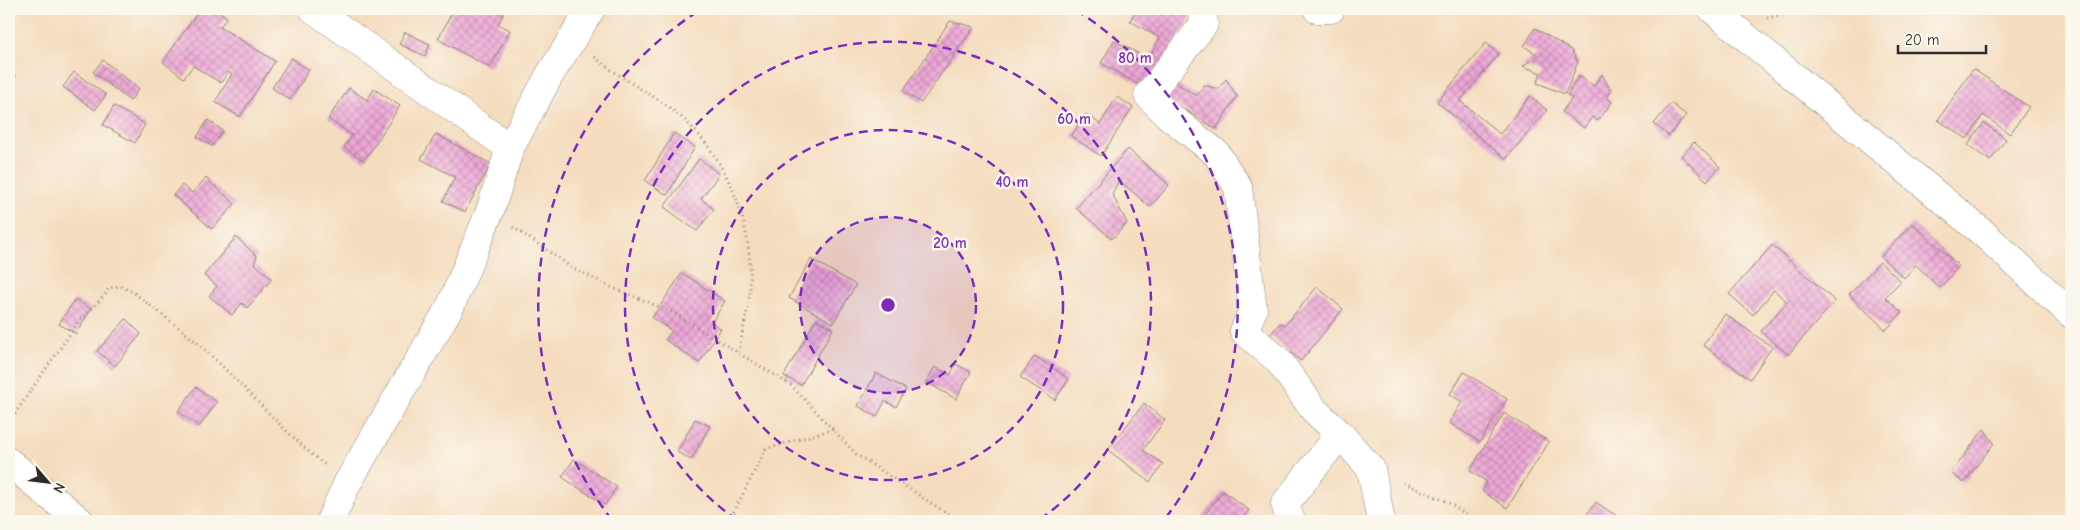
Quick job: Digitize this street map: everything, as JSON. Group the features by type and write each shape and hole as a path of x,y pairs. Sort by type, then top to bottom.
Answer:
{"street":[{"path":"313,9 510,148"},
{"path":"330,521 348,482 451,305 490,211 510,148 572,37 591,9"},
{"path":"1203,9 1204,24 1148,95 1169,116 1216,153 1238,187 1252,310 1244,331 1278,360 1315,411 1340,434 1371,469 1381,521"},
{"path":"1317,9 1331,9"},
{"path":"1712,9 1984,234 2071,314"},
{"path":"1291,521 1285,504 1340,434"},
{"path":"9,462 80,521"}],"path":[{"path":"572,37 613,71 680,116 704,140 720,161 736,202 749,260 750,292 739,352"},
{"path":"490,211 571,267 613,288 674,313 792,386 857,455 959,521"},
{"path":"9,422 80,320 104,296 108,288 120,286 133,292 203,348 256,398 297,442 348,482"},
{"path":"729,521 766,449 834,429"},
{"path":"1371,469 1448,502 1475,521"}],"building":[{"path":"200,9 215,9 227,17 220,27 275,61 240,117 215,102 232,74 228,72 221,83 193,66 184,78 163,62"},
{"path":"454,9 506,9 498,24 510,30 490,68 438,39"},
{"path":"1137,9 1192,9 1194,11 1148,90 1101,63 1114,40 1148,59 1160,38 1130,21"},
{"path":"950,21 974,27 921,103 903,91"},
{"path":"1535,28 1571,50 1578,62 1565,94 1537,83 1541,73 1523,66 1538,55 1524,46"},
{"path":"405,32 430,44 425,56 399,44"},
{"path":"1486,43 1499,54 1460,101 1500,134 1530,96 1547,110 1506,159 1437,102"},
{"path":"291,58 309,70 290,100 272,88"},
{"path":"103,60 139,89 130,101 93,72"},
{"path":"1973,69 2029,107 2010,134 1983,115 1967,139 1938,120"},
{"path":"9,71 16,76 9,87"},
{"path":"74,72 106,95 95,110 63,87"},
{"path":"1602,74 1611,91 1607,98 1612,102 1598,121 1592,117 1584,128 1562,112 1572,98 1567,95 1579,76 1594,86"},
{"path":"1226,79 1237,96 1216,129 1163,96 1173,81 1197,96 1204,85 1218,89"},
{"path":"349,88 367,100 374,89 400,106 364,161 344,147 352,135 328,119"},
{"path":"1117,97 1133,107 1101,156 1071,136 1086,114 1100,124"},
{"path":"1671,103 1686,115 1669,136 1654,124"},
{"path":"114,106 145,124 135,143 103,125"},
{"path":"208,120 223,131 212,146 197,137"},
{"path":"1984,123 2006,139 1990,161 1968,145"},
{"path":"674,133 695,147 667,195 645,181"},
{"path":"436,134 491,164 465,212 443,201 455,177 421,159"},
{"path":"1694,142 1720,167 1707,181 1681,156"},
{"path":"1128,149 1169,185 1150,207 1119,180 1112,194 1127,223 1112,239 1076,208"},
{"path":"699,159 719,174 701,199 714,209 697,231 664,207"},
{"path":"206,178 235,204 212,229 173,195 182,185 192,193"},
{"path":"1912,223 1959,266 1940,288 1916,265 1904,278 1881,257"},
{"path":"236,237 257,256 254,263 272,279 247,308 242,303 232,315 209,296 217,286 204,275"},
{"path":"1772,245 1835,301 1788,355 1761,331 1787,302 1774,290 1753,315 1729,294"},
{"path":"811,259 856,285 833,323 789,298"},
{"path":"1880,262 1901,281 1885,297 1902,313 1886,330 1849,295"},
{"path":"682,273 725,301 712,322 721,329 699,363 665,340 672,331 652,318"},
{"path":"1317,287 1343,309 1301,361 1270,335 1280,323 1285,325"},
{"path":"75,299 91,309 76,334 59,324"},
{"path":"1725,314 1772,347 1750,379 1703,345"},
{"path":"126,319 141,334 115,366 97,351"},
{"path":"816,319 833,329 801,385 784,376"},
{"path":"1035,356 1069,379 1055,400 1020,377"},
{"path":"956,364 971,372 956,399 926,382 935,367 950,375"},
{"path":"1464,372 1507,399 1480,442 1449,423 1462,402 1450,394"},
{"path":"876,373 906,389 896,407 885,401 877,417 858,406"},
{"path":"196,387 217,402 199,427 178,411"},
{"path":"1144,403 1165,420 1143,450 1163,464 1150,482 1108,450"},
{"path":"1504,413 1549,442 1507,508 1482,491 1487,482 1470,471"},
{"path":"695,419 710,426 691,460 677,452"},
{"path":"1984,429 1994,443 1964,483 1951,473"},
{"path":"574,459 617,487 605,505 562,477"},
{"path":"1223,491 1249,510 1241,521 1200,521"},
{"path":"1596,502 1624,521 1582,521"}]}
